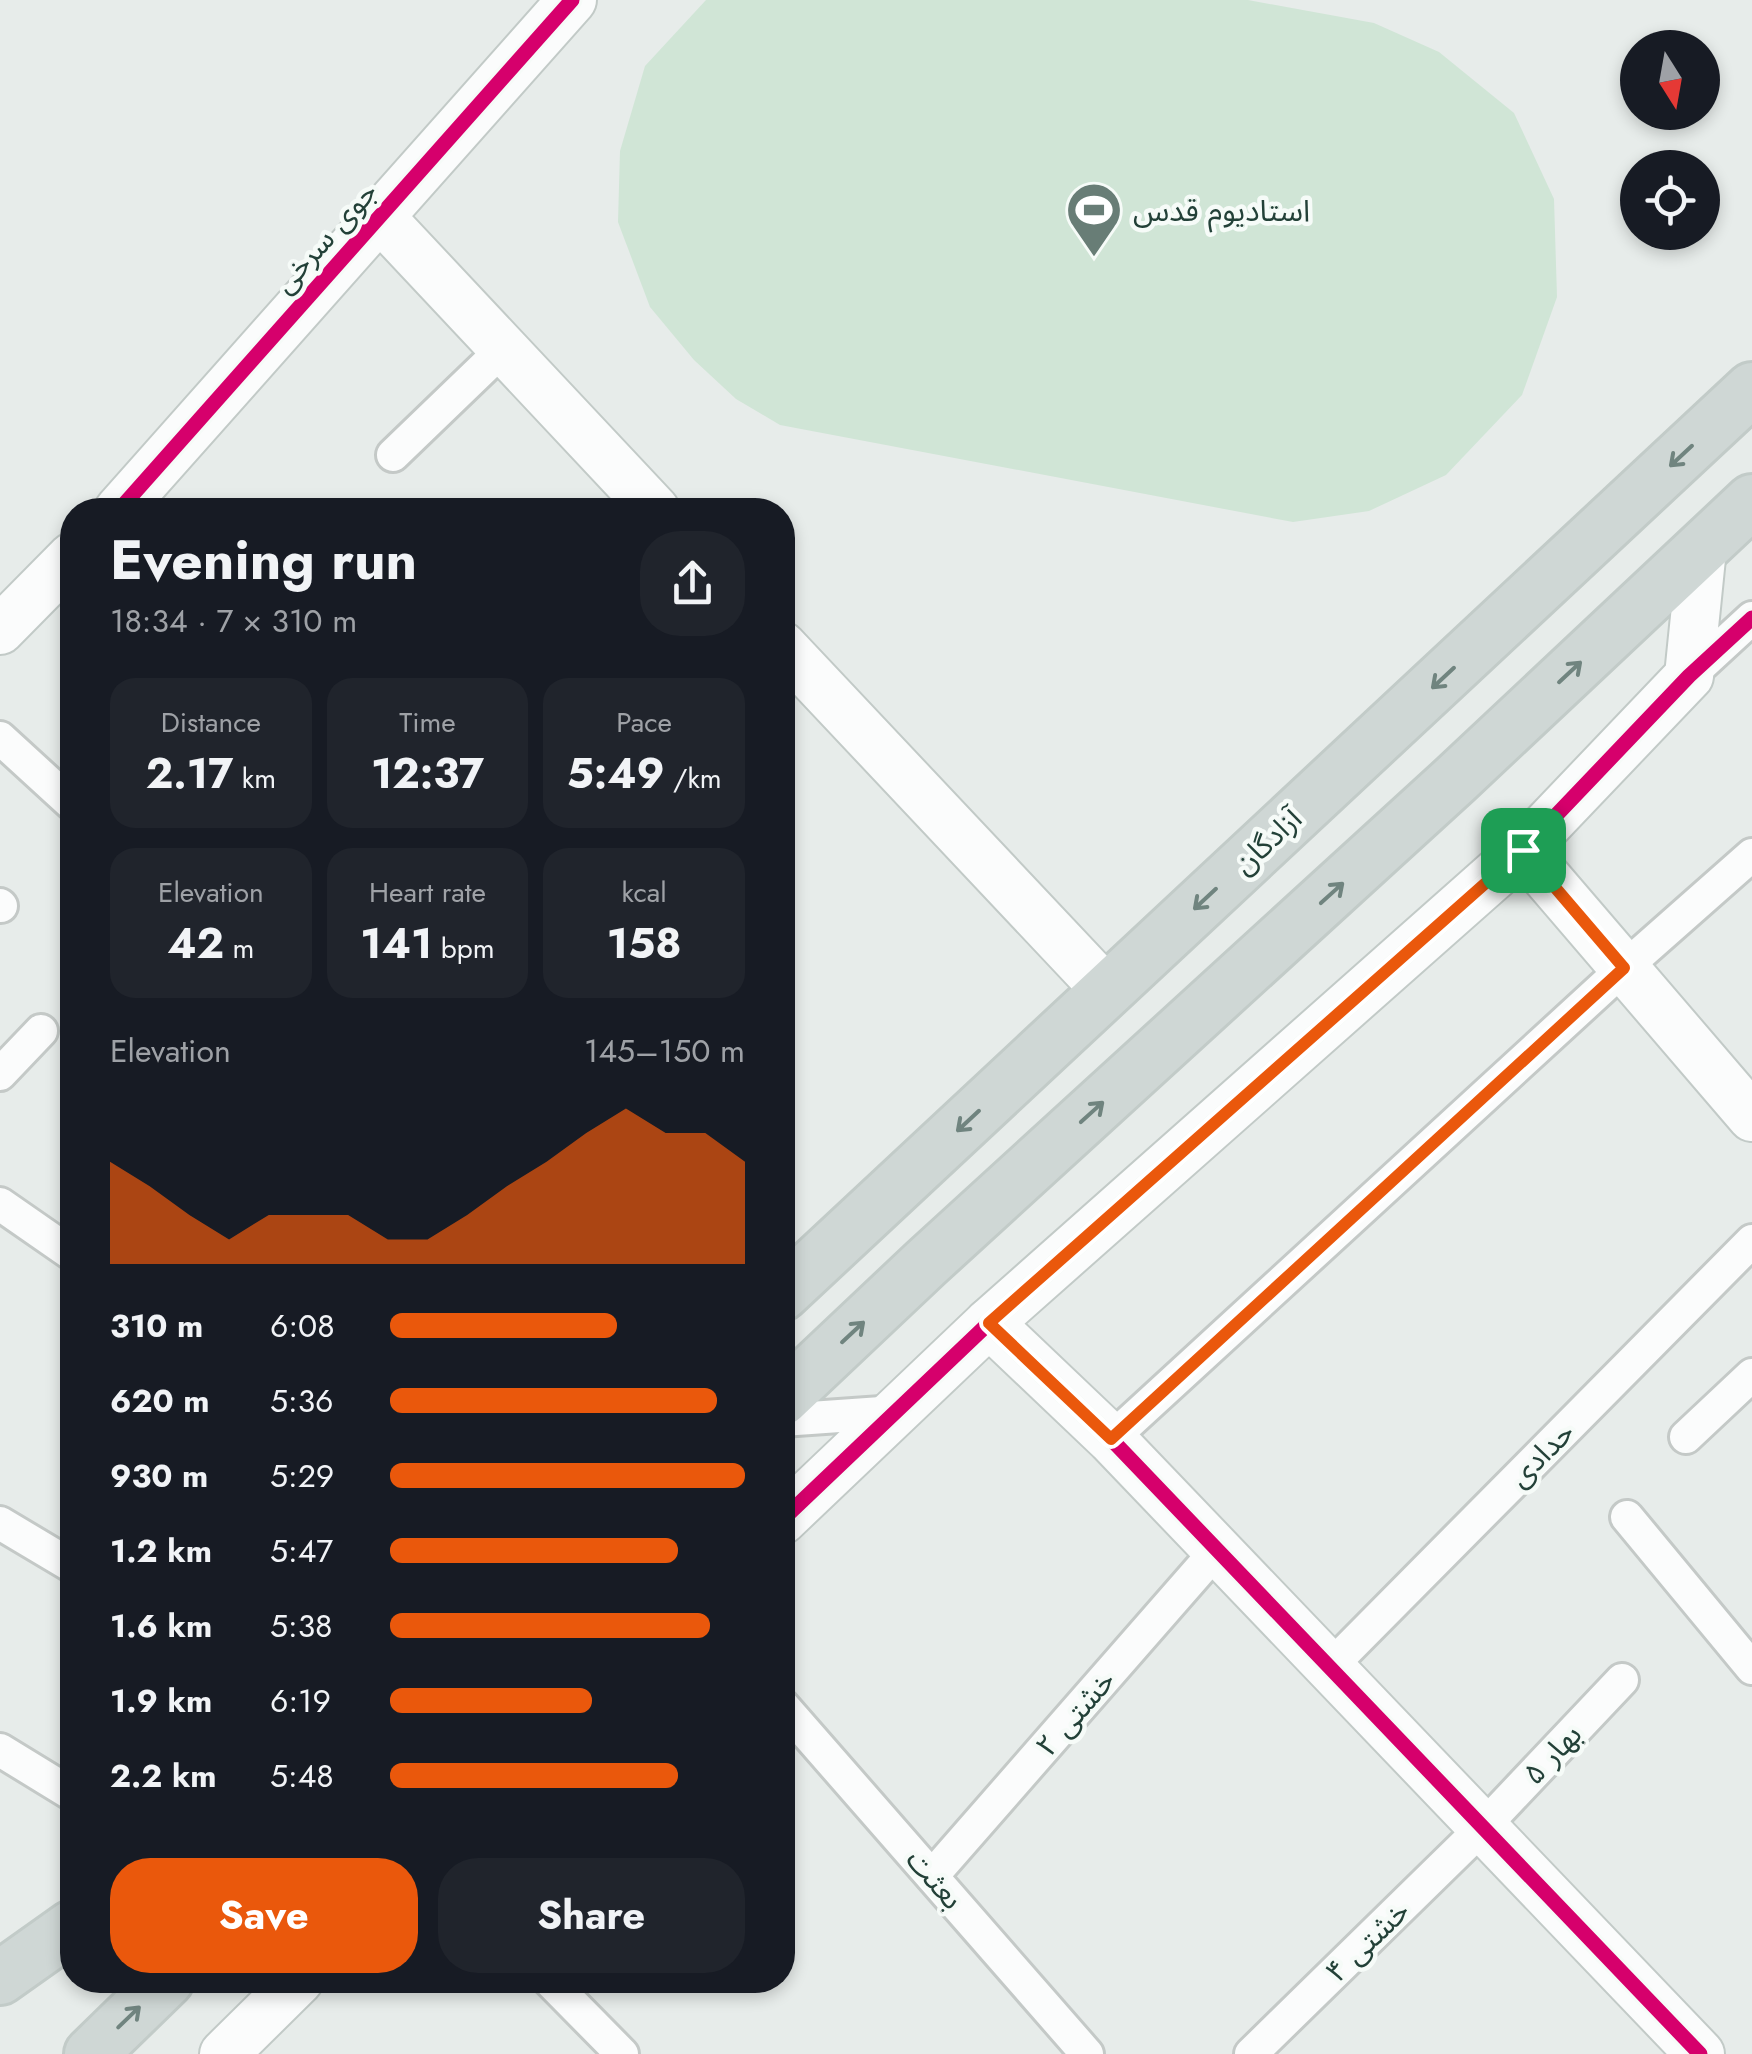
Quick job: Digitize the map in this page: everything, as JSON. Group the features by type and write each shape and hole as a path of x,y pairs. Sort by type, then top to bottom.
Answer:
{"main road":[{"name":"آزادگان","path":"795,1282 1752,390"},
{"path":"795,1387 1456,780 1752,501"},
{"path":"0,1978 60,1936"},
{"path":"90,2054 154,1993"}],"street":[{"name":"جوی سرخی","path":"137,498 572,0"},
{"path":"380,217 643,498"},
{"path":"393,454 504,349"},
{"path":"1689,676 1702,548"},
{"path":"0,630 60,568"},
{"path":"795,1508 989,1323 1523,850 1689,676 1752,618"},
{"path":"795,660 1107,991"},
{"path":"0,738 60,793"},
{"path":"1523,850 1752,1118"},
{"path":"1111,1439 1624,968 1752,856"},
{"path":"0,1074 41,1031"},
{"path":"0,1204 60,1246"},
{"name":"حدادی","path":"1330,1667 1752,1241"},
{"path":"989,1323 1111,1439 1700,2054"},
{"path":"1686,1437 1752,1374"},
{"path":"795,1419 896,1412"},
{"path":"1627,1518 1752,1668"},
{"path":"0,1523 60,1559"},
{"name":"خشتی ۲","path":"932,1876 1218,1550"},
{"name":"بهار ۵","path":"1483,1828 1622,1680"},
{"name":"بعثت","path":"795,1720 1087,2054"},
{"path":"0,1750 60,1787"},
{"name":"خشتی ۴","path":"1252,2054 1483,1828"},
{"path":"223,2054 262,1993"},
{"path":"223,2054 285,1993"},
{"path":"562,1993 622,2054"}],"green space":[{"name":"استادیوم قدس","path":"706,0 1248,0 1374,23 1439,52 1514,113 1554,199 1557,297 1522,395 1446,475 1369,511 1293,522 780,425 736,399 694,360 650,307 618,222 620,151 645,66"}],"cycle path":[{"path":"130,498 572,0"},
{"path":"795,1508 989,1323 1523,850 1689,676 1752,618"},
{"path":"989,1323 1111,1439 1700,2054"}],"place":[{"name":"استادیوم قدس","path":"1094,259"}],"route":[{"path":"1523,850 1624,968 1111,1439 989,1323 1523,850"}]}
